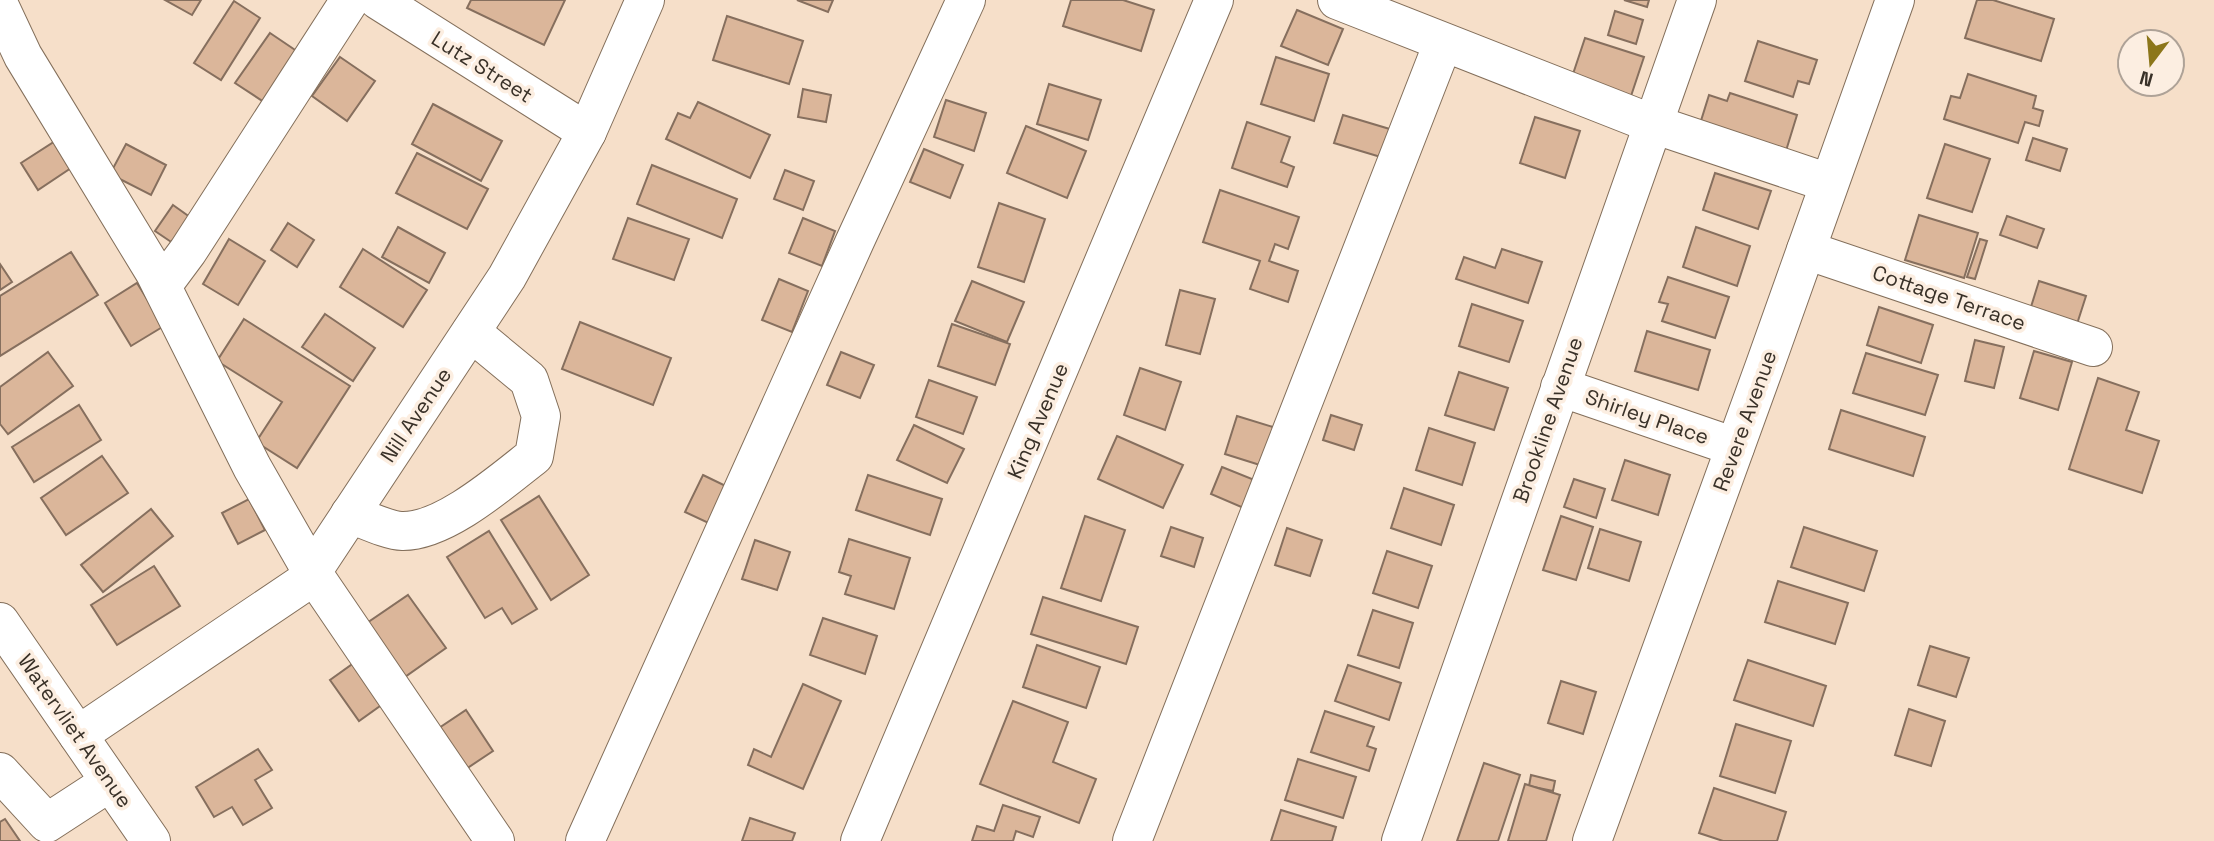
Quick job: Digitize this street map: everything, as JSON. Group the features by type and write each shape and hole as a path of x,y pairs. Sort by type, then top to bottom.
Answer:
{"street":[{"path":"162,286 188,251 350,0"},
{"name":"Lutz Street","path":"378,0 587,132"},
{"name":"Nill Avenue","path":"78,734 302,584 312,572 507,277 587,132 645,0"},
{"path":"585,841 966,0"},
{"name":"King Avenue","path":"860,841 1214,0"},
{"path":"1337,0 1653,124 1829,183"},
{"name":"Brookline Avenue","path":"1401,841 1698,0"},
{"name":"Revere Avenue","path":"1592,841 1895,0"},
{"path":"0,7 23,56 162,286 252,467 312,572 495,841"},
{"path":"1132,841 1443,43"},
{"name":"Cottage Terrace","path":"1806,250 2093,347"},
{"path":"350,514 401,531 430,526 483,497 534,456 541,416 529,380 471,332"},
{"name":"Shirley Place","path":"1560,387 1735,447"},
{"name":"Watervliet Avenue","path":"0,622 11,654 78,734 151,841"},
{"path":"0,772 47,823 110,782"}],"building":[{"path":"165,0 201,0 192,15"},
{"path":"471,0 565,0 544,45 467,8"},
{"path":"797,0 833,0 828,12"},
{"path":"1071,0 1123,0 1154,10 1141,51 1063,26"},
{"path":"1624,0 1649,0 1647,7"},
{"path":"1977,0 1993,0 2054,19 2041,61 1965,38"},
{"path":"234,1 260,18 221,80 194,63"},
{"path":"1297,10 1343,29 1328,65 1281,46"},
{"path":"1615,11 1643,20 1636,44 1608,35"},
{"path":"727,16 803,41 789,84 713,60"},
{"path":"270,33 304,56 270,106 235,83"},
{"path":"1585,38 1644,57 1631,96 1572,77"},
{"path":"1758,41 1817,60 1809,84 1798,81 1793,97 1745,81"},
{"path":"340,57 375,81 347,121 312,96"},
{"path":"1276,57 1329,74 1314,121 1261,104"},
{"path":"1968,74 2036,96 2033,108 2043,111 2039,126 2025,122 2018,143 1944,119 1951,96 1960,98"},
{"path":"1049,84 1101,100 1088,140 1037,124"},
{"path":"803,89 831,95 826,122 798,117"},
{"path":"1730,93 1797,115 1785,154 1700,124 1709,95 1727,101"},
{"path":"946,100 986,113 974,151 934,137"},
{"path":"698,102 770,135 750,178 666,139 678,113 690,118"},
{"path":"433,104 502,141 481,181 412,144"},
{"path":"1343,115 1393,130 1384,158 1334,143"},
{"path":"1535,117 1580,131 1565,178 1520,163"},
{"path":"1247,122 1290,137 1281,162 1294,167 1287,187 1232,168"},
{"path":"1026,126 1086,151 1067,198 1007,173"},
{"path":"60,138 77,164 38,190 21,163"},
{"path":"2033,138 2067,149 2060,171 2026,160"},
{"path":"126,144 166,165 151,195 110,174"},
{"path":"1945,144 1990,159 1972,212 1927,198"},
{"path":"924,149 963,165 950,198 910,182"},
{"path":"417,153 488,189 467,229 396,193"},
{"path":"652,165 737,199 722,238 637,204"},
{"path":"785,170 814,181 803,210 774,199"},
{"path":"1715,173 1771,191 1758,229 1703,210"},
{"path":"1220,190 1299,217 1288,249 1275,244 1269,261 1298,271 1288,302 1250,289 1260,261 1203,242"},
{"path":"999,203 1045,219 1024,282 978,267"},
{"path":"173,205 201,225 183,250 155,231"},
{"path":"1919,215 1978,233 1964,278 1905,260"},
{"path":"2007,216 2044,229 2037,248 2000,235"},
{"path":"628,218 689,239 674,280 613,259"},
{"path":"803,218 835,231 822,266 789,253"},
{"path":"288,223 314,240 297,267 271,250"},
{"path":"398,227 445,253 429,283 382,257"},
{"path":"1696,227 1750,246 1737,286 1683,267"},
{"path":"229,239 265,261 238,305 203,284"},
{"path":"1980,239 1987,241 1975,279 1967,277"},
{"path":"363,249 427,290 403,327 340,287"},
{"path":"1502,249 1542,262 1528,303 1456,279 1464,257 1495,268"},
{"path":"71,252 98,295 0,356 0,296"},
{"path":"0,264 12,282 0,290"},
{"path":"1668,277 1729,297 1715,338 1662,321 1668,304 1659,302"},
{"path":"779,279 808,291 792,332 762,320"},
{"path":"972,281 1024,302 1007,342 955,321"},
{"path":"2039,281 2086,296 2077,324 2030,310"},
{"path":"137,283 164,326 131,346 105,303"},
{"path":"1180,290 1215,299 1200,354 1166,345"},
{"path":"1472,304 1523,321 1509,362 1459,346"},
{"path":"1879,307 1933,325 1921,363 1867,345"},
{"path":"325,314 375,348 353,381 302,347"},
{"path":"244,319 350,386 297,468 256,442 282,402 217,361"},
{"path":"580,322 671,358 653,405 562,369"},
{"path":"952,324 1010,344 995,385 938,366"},
{"path":"1647,331 1710,350 1698,390 1635,371"},
{"path":"1975,340 2004,347 1994,388 1965,381"},
{"path":"2034,351 2072,362 2058,410 2020,398"},
{"path":"48,352 73,386 8,434 0,424 0,387"},
{"path":"841,352 874,365 860,398 827,385"},
{"path":"1866,353 1938,375 1925,415 1853,393"},
{"path":"1140,368 1181,382 1165,430 1124,415"},
{"path":"1459,372 1508,388 1494,430 1445,415"},
{"path":"2098,378 2139,392 2126,430 2159,441 2142,493 2069,469"},
{"path":"929,380 977,397 963,434 916,417"},
{"path":"79,405 101,440 34,482 12,447"},
{"path":"1841,410 1925,437 1913,476 1829,449"},
{"path":"1331,415 1362,425 1354,450 1323,440"},
{"path":"1237,416 1276,428 1263,466 1225,454"},
{"path":"914,425 964,449 947,483 897,460"},
{"path":"1429,428 1475,443 1462,485 1416,470"},
{"path":"1117,436 1183,465 1163,508 1098,479"},
{"path":"102,456 128,493 66,535 41,498"},
{"path":"1625,460 1670,475 1658,515 1612,500"},
{"path":"1222,467 1257,481 1246,509 1211,494"},
{"path":"703,475 734,490 717,527 685,512"},
{"path":"868,475 942,499 930,535 856,510"},
{"path":"1574,479 1605,489 1596,518 1564,507"},
{"path":"1404,488 1454,505 1441,545 1391,528"},
{"path":"539,496 589,575 551,600 501,520"},
{"path":"249,499 265,530 238,544 222,513"},
{"path":"151,509 173,536 103,592 81,565"},
{"path":"1085,516 1125,530 1101,601 1061,588"},
{"path":"1561,516 1593,527 1576,580 1543,570"},
{"path":"1171,527 1203,538 1194,567 1161,556"},
{"path":"1804,527 1877,551 1864,591 1791,567"},
{"path":"1287,528 1322,540 1310,576 1275,565"},
{"path":"1600,529 1641,542 1629,581 1588,568"},
{"path":"489,531 537,609 512,624 502,608 485,618 447,557"},
{"path":"849,539 910,558 894,609 845,594 851,576 839,572"},
{"path":"755,540 790,552 777,590 742,579"},
{"path":"1387,551 1432,566 1418,608 1373,593"},
{"path":"154,566 180,606 117,645 91,605"},
{"path":"1778,581 1848,603 1835,644 1765,622"},
{"path":"408,595 446,648 402,679 364,625"},
{"path":"1043,597 1138,627 1126,664 1031,634"},
{"path":"1373,610 1413,623 1399,668 1358,655"},
{"path":"823,618 877,636 865,674 810,655"},
{"path":"1037,645 1100,667 1086,708 1023,687"},
{"path":"1930,646 1969,658 1956,697 1918,685"},
{"path":"358,660 387,701 359,721 330,680"},
{"path":"1748,660 1826,686 1813,726 1734,700"},
{"path":"1348,665 1401,683 1389,720 1335,701"},
{"path":"1561,681 1596,692 1583,734 1548,723"},
{"path":"803,684 841,701 803,789 748,765 754,749 771,757"},
{"path":"1013,701 1068,722 1053,762 1096,779 1079,823 980,784"},
{"path":"1909,709 1945,721 1931,766 1895,755"},
{"path":"466,710 493,751 460,773 433,732"},
{"path":"1325,711 1374,727 1367,746 1376,749 1369,771 1311,752"},
{"path":"1736,724 1791,741 1775,793 1720,776"},
{"path":"258,749 272,770 255,780 272,808 243,825 232,807 214,817 196,787"},
{"path":"1298,759 1356,777 1343,818 1285,800"},
{"path":"1484,763 1520,775 1498,841 1457,841"},
{"path":"1531,775 1555,781 1553,791 1529,786"},
{"path":"1525,784 1560,795 1546,841 1508,841"},
{"path":"1714,788 1786,812 1777,841 1723,841 1699,833"},
{"path":"1003,805 1040,817 1033,837 1016,831 1013,841 972,841 977,826 994,831"},
{"path":"1281,810 1336,827 1332,841 1271,841"},
{"path":"750,818 795,833 792,841 742,841"},
{"path":"5,819 20,841 0,841 0,822"}]}
